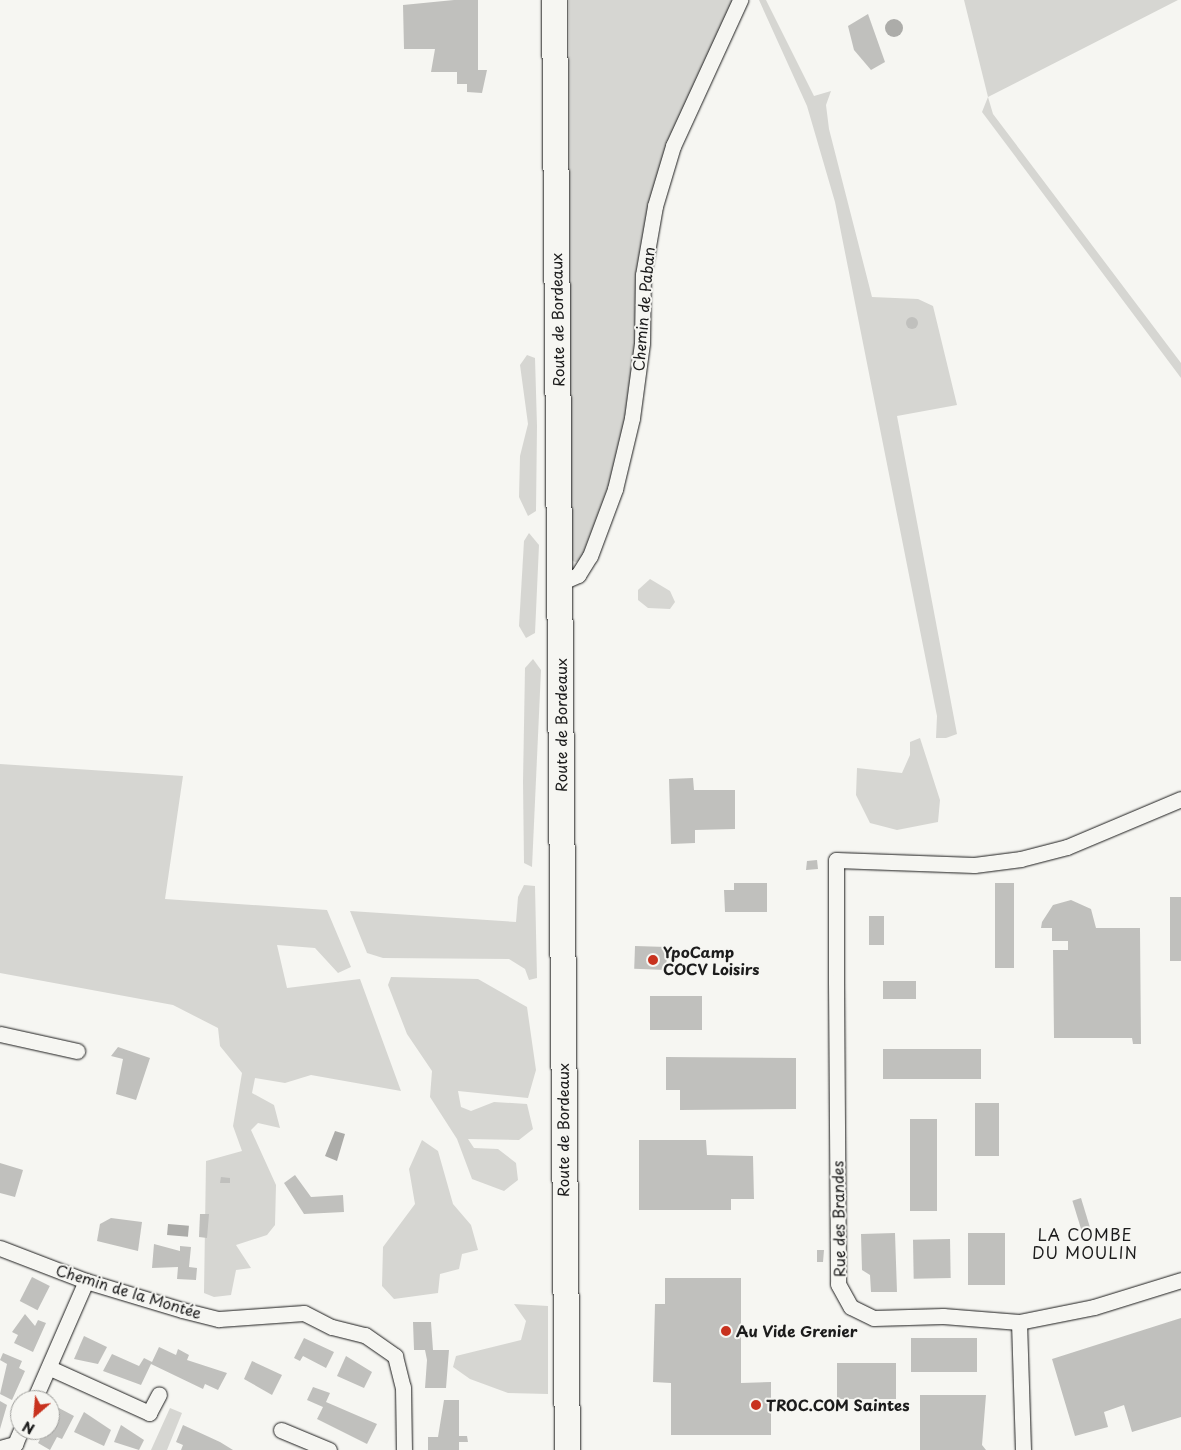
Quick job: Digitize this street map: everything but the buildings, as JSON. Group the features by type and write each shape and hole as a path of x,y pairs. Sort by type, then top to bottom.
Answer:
{"main road":[{"name":"Route de Bordeaux","path":"554,0 567,1450"}],"street":[{"name":"Chemin de Paban","path":"560,583 578,575 590,556 615,489 632,418 642,343 643,274 655,206 673,146 740,0"},
{"name":"Rue des Brandes","path":"1181,799 1067,847 1022,859 974,865 836,860 838,1284 851,1307 874,1318 943,1316 1019,1322 1094,1306 1181,1280"},
{"path":"0,1034 78,1051"},
{"name":"Chemin de la Montée","path":"0,1248 86,1281 219,1319 304,1313 332,1327 365,1335 395,1356 402,1387 404,1450"},
{"path":"39,1390 86,1281"},
{"path":"1019,1322 1022,1450"},
{"path":"50,1368 149,1414 159,1394"},
{"path":"280,1430 328,1450"},
{"path":"0,1448 15,1444 17,1440"}],"shaded area":[{"path":"569,0 740,0 655,206 630,408 613,488 581,561 575,562 570,559"},
{"path":"759,0 766,0 814,96 831,91 826,105 829,129 872,297 918,299 933,306 957,405 897,416 957,734 946,738 936,738 937,716 835,202 807,106"},
{"path":"964,0 1178,0 988,97"},
{"path":"894,19 900,22 903,28 900,34 894,37 888,34 885,28 888,22"},
{"path":"988,97 993,114 1181,363 1181,378 982,112"},
{"path":"527,355 535,358 537,426 536,511 528,516 519,497 520,456 528,424 520,365"},
{"path":"529,533 539,545 535,633 526,638 519,626 524,541"},
{"path":"650,579 670,591 675,602 670,609 648,608 638,600 638,590"},
{"path":"533,659 541,670 532,867 524,863 523,782 525,668"},
{"path":"920,738 940,800 938,822 897,830 870,823 856,795 857,768 902,773 910,755 910,742"},
{"path":"0,764 183,776 165,899 327,910 351,967 338,973 315,948 277,945 287,988 360,979 401,1091 311,1075 285,1083 255,1078 252,1093 274,1105 280,1128 258,1123 251,1130 276,1185 275,1225 267,1235 236,1245 251,1268 236,1270 231,1295 214,1297 204,1293 206,1161 242,1151 233,1126 242,1073 220,1046 218,1028 173,1005 0,973"},
{"path":"524,885 535,886 537,978 529,980 525,969 509,959 383,958 367,953 350,911 516,922 518,897"},
{"path":"391,977 478,979 527,1007 536,1070 528,1098 458,1091 461,1107 471,1111 494,1102 527,1104 533,1129 519,1140 468,1139 474,1148 498,1149 516,1163 518,1180 504,1191 472,1179 457,1139 430,1097 432,1071 407,1034 388,985"},
{"path":"335,1131 345,1134 337,1161 325,1156"},
{"path":"422,1140 438,1151 453,1204 471,1225 478,1250 462,1254 459,1269 440,1274 438,1293 394,1299 382,1286 383,1247 415,1204 409,1169"},
{"path":"168,1224 189,1226 188,1237 167,1235"},
{"path":"514,1304 548,1306 548,1394 508,1393 470,1379 453,1367 456,1356 521,1340 526,1321"},
{"path":"170,1408 182,1413 167,1450 151,1450"}],"place":[{"name":"YpoCamp COCV Loisirs","path":"653,960"},
{"name":"Au Vide Grenier","path":"726,1331"},
{"name":"TROC.COM Saintes","path":"756,1405"}],"district":[{"name":"LA COMBE DU MOULIN","path":"1085,1243"}]}
